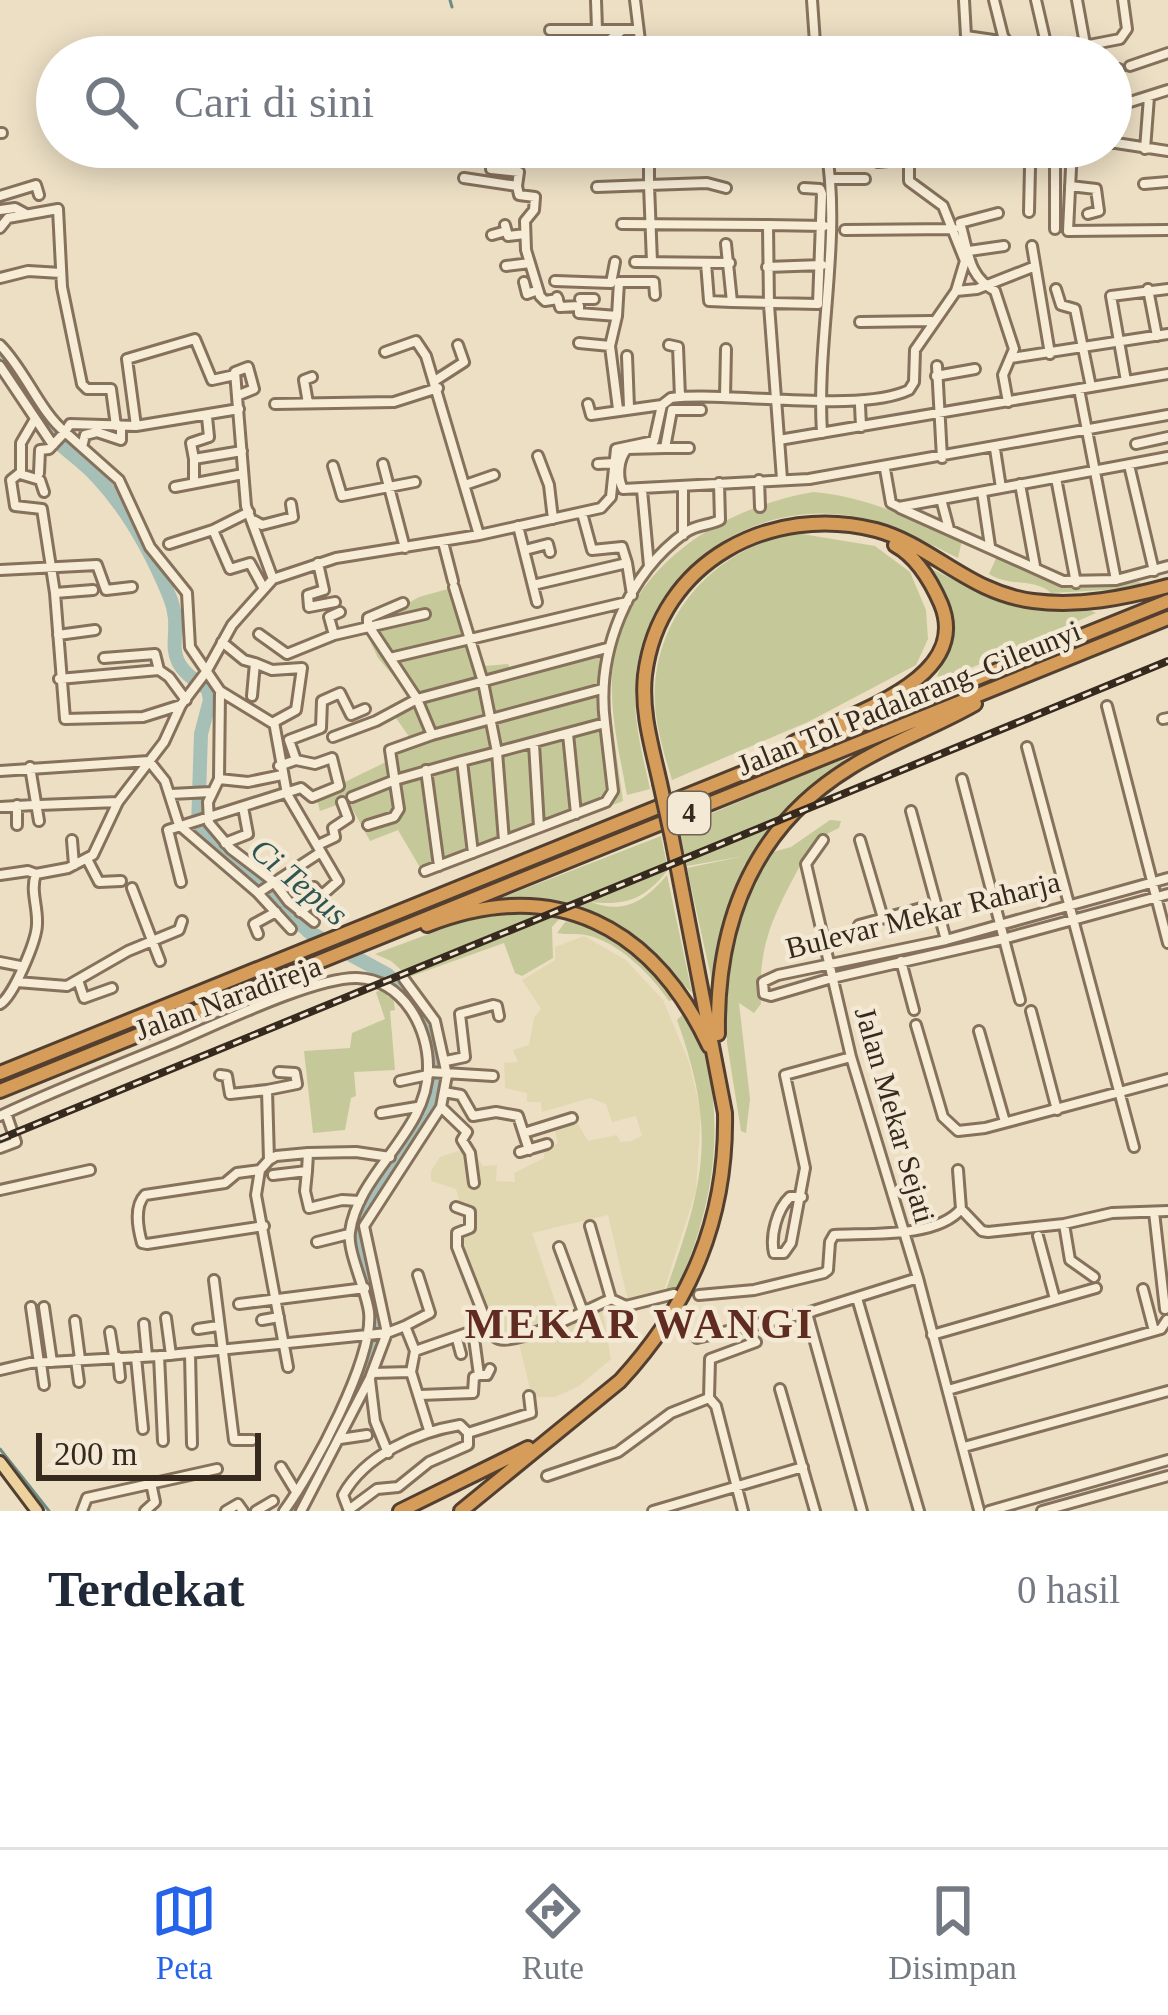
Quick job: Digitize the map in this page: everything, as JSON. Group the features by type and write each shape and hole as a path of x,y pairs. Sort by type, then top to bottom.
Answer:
{"highway":[{"path":"719,1069 647,727 646,670 662,620 676,598 715,557 741,540 767,529 818,522 862,527 906,543 983,588 1031,601 1105,601 1168,586"},
{"path":"748,769 917,680 944,649 943,608 917,563 904,550 862,527"},
{"name":"Jalan Tol Padalarang–Cileunyi","path":"0,1090 313,960 347,933 1168,601"},
{"name":"Jalan Tol Padalarang–Cileunyi","path":"0,1073 313,960 362,947 1168,618"},
{"path":"461,1511 620,1381 670,1319 697,1271 720,1196 726,1151 719,1069 720,974 726,940 736,900 774,836 814,793 852,766 1018,680"},
{"path":"362,947 493,908 520,904 575,913 613,929 651,958 697,1021 719,1069"},
{"path":"400,1511 542,1442"}],"main road":[{"path":"2,1468 37,1511"}],"street":[{"path":"596,0 597,29"},
{"path":"634,0 639,36"},
{"path":"812,0 815,36"},
{"path":"964,0 966,36"},
{"path":"994,0 1005,36"},
{"path":"1036,0 1044,36"},
{"path":"1077,0 1087,36"},
{"path":"1122,36 1123,0"},
{"path":"550,30 637,30"},
{"path":"614,36 622,30"},
{"path":"1132,65 1168,52"},
{"path":"1132,102 1168,90"},
{"path":"1145,149 1149,97"},
{"path":"1132,147 1168,151"},
{"path":"491,168 518,172 518,195 536,199 525,221 507,224 508,236 525,234"},
{"path":"649,168 652,262"},
{"path":"822,433 829,168"},
{"path":"588,404 590,415 662,405 680,397 879,398 909,390 914,382 914,350 956,291 965,261 943,206 909,181 909,168"},
{"path":"1029,212 1030,168"},
{"path":"1054,168 1055,230"},
{"path":"1072,168 1068,231 1168,230"},
{"path":"464,178 517,186"},
{"path":"831,179 866,179"},
{"path":"1144,184 1168,182"},
{"path":"597,187 706,184 726,188"},
{"path":"0,196 36,185 39,194"},
{"path":"1070,186 1096,189 1100,211 1088,214"},
{"path":"706,263 709,301 819,303 824,226 821,190 805,188"},
{"path":"0,210 16,208 26,214"},
{"path":"0,228 7,218 58,209 62,272 82,384 87,389 111,388 121,440 90,433 82,447"},
{"path":"998,213 961,221 973,271 1000,301 1014,349 1003,375 1008,402"},
{"path":"525,221 530,263 544,301 558,297 560,307 594,298"},
{"path":"622,224 824,226"},
{"path":"768,225 782,479"},
{"path":"845,230 954,229"},
{"path":"492,235 506,231"},
{"path":"726,244 732,302"},
{"path":"969,251 1004,246"},
{"path":"1031,246 1050,355"},
{"path":"555,281 613,282 615,262"},
{"path":"635,262 730,262"},
{"path":"506,266 530,263"},
{"path":"767,267 822,265"},
{"path":"956,291 1033,267"},
{"path":"0,278 28,271 62,272"},
{"path":"524,282 527,293 538,290"},
{"path":"623,408 610,346 619,282 654,282 655,296"},
{"path":"580,283 579,314 617,316"},
{"path":"1056,289 1060,304 1074,307 1091,387"},
{"path":"1011,358 1162,335 1148,289"},
{"path":"1126,381 1111,296 1168,289"},
{"path":"860,322 932,321"},
{"path":"136,426 127,359 195,339 212,380 249,368 254,388 243,394"},
{"path":"385,352 416,341 437,384 479,535"},
{"path":"579,343 610,346"},
{"path":"275,404 394,402 437,384 464,362 458,344"},
{"path":"0,345 56,425 118,480 150,547 184,587 190,647 205,673 220,692 275,724"},
{"path":"669,345 678,347 680,397"},
{"path":"725,398 726,349"},
{"path":"623,408 626,356"},
{"path":"0,366 54,444"},
{"path":"942,458 936,371 975,369"},
{"path":"239,371 243,474 273,579"},
{"path":"779,440 1168,374"},
{"path":"308,403 303,381 312,377"},
{"path":"1079,389 1115,580"},
{"path":"899,400 902,421"},
{"path":"0,875 36,874 74,865 96,851 118,802 164,742 221,641 273,579 318,563 479,535 606,505 613,449 654,441 662,405"},
{"path":"860,405 861,427"},
{"path":"39,473 40,450 54,444 70,424 136,426 239,409"},
{"path":"665,448 672,410 701,410"},
{"path":"689,448 632,448 622,455 619,482 623,489 642,490 886,469 1168,416"},
{"path":"194,483 191,443 209,437 207,417"},
{"path":"19,474 21,443 35,418"},
{"path":"1136,444 1168,437"},
{"path":"994,449 1001,488"},
{"path":"194,459 242,451"},
{"path":"538,456 549,485 553,519"},
{"path":"899,507 1168,458"},
{"path":"383,464 405,548"},
{"path":"598,464 614,464"},
{"path":"1130,465 1154,571"},
{"path":"333,466 340,496 416,482"},
{"path":"886,469 891,503 1076,584 1168,566"},
{"path":"44,492 40,480 19,474 10,478 14,506 41,508 55,593 63,715 68,721 143,717 183,703"},
{"path":"175,487 243,474"},
{"path":"465,485 494,476"},
{"path":"1057,478 1076,584"},
{"path":"759,480 760,507"},
{"path":"425,871 606,802 613,791 602,689 607,648 649,568 683,535 721,520 719,483"},
{"path":"1020,484 1035,567"},
{"path":"683,488 683,535"},
{"path":"642,490 649,568"},
{"path":"982,492 990,545"},
{"path":"941,499 949,529"},
{"path":"169,544 258,520 293,517 291,504"},
{"path":"582,513 592,550 622,547 630,598"},
{"path":"518,526 537,602"},
{"path":"213,530 230,569 250,563 263,587"},
{"path":"443,542 491,718 504,842"},
{"path":"525,550 548,544 550,552"},
{"path":"262,551 275,546"},
{"path":"318,563 324,590 308,595 309,607 335,602"},
{"path":"533,585 626,563"},
{"path":"0,570 97,566 106,590 132,587"},
{"path":"55,593 93,590"},
{"path":"390,658 630,598"},
{"path":"403,603 368,618 369,628 417,698 432,735"},
{"path":"334,635 329,617 340,612"},
{"path":"259,634 286,654 334,635 425,614"},
{"path":"58,635 95,630"},
{"path":"221,641 244,660 272,670 302,668 296,710 275,720 281,770 293,812 338,881 324,900 300,912"},
{"path":"333,737 417,698 607,648"},
{"path":"104,658 153,653 159,670"},
{"path":"252,696 255,663"},
{"path":"59,679 159,670 169,676 183,703"},
{"path":"368,825 398,812 388,751 602,689"},
{"path":"220,692 219,779 210,792 207,818 213,832 314,922"},
{"path":"296,760 289,742 321,728 323,700 340,693 351,715 365,709"},
{"path":"1107,706 1168,943"},
{"path":"260,892 335,837 333,828 348,818 347,800 426,770 605,723"},
{"path":"568,734 576,814"},
{"path":"534,744 539,827"},
{"path":"1027,747 1134,1147"},
{"path":"181,882 168,831 179,824 303,788 316,797 340,786 332,758 315,764 296,760 248,782 219,779"},
{"path":"0,771 149,761"},
{"path":"149,761 171,794 179,824 260,892 291,929"},
{"path":"462,761 472,854"},
{"path":"30,766 39,821"},
{"path":"426,770 439,866"},
{"path":"962,779 1020,1000"},
{"path":"171,794 210,792"},
{"path":"0,806 118,802"},
{"path":"16,805 16,825"},
{"path":"225,843 249,832 243,807"},
{"path":"911,811 946,940"},
{"path":"72,840 74,865"},
{"name":"Jalan Mekar Sejati","path":"823,840 806,864 832,977 978,1510"},
{"path":"860,840 883,918"},
{"path":"87,860 99,882 121,881"},
{"path":"3,999 17,982 37,925 36,874"},
{"name":"Bulevar Mekar Raharja","path":"1168,878 1066,900 946,940 829,961 763,982 764,994 1003,940 1168,894"},
{"path":"314,887 324,900"},
{"path":"132,888 160,961"},
{"path":"860,925 936,904"},
{"path":"259,934 254,923 277,912"},
{"path":"17,982 59,986 77,980 183,928 182,921"},
{"path":"0,962 20,966"},
{"path":"901,962 914,1010"},
{"name":"Jalan Naradireja","path":"3,1115 223,1021 356,978 397,995 416,1015 437,1074"},
{"path":"77,980 84,998 112,988"},
{"path":"284,1511 379,1334 349,1234 360,1201 446,1060 435,1021 404,980"},
{"path":"446,1060 465,1058 460,1014 493,1005 500,1016"},
{"path":"1031,1011 1057,1110"},
{"path":"916,1025 946,1124 965,1132 1168,1079"},
{"path":"979,1030 1005,1122"},
{"path":"802,1196 790,1197 783,1205 772,1246 777,1254 788,1249 802,1196 805,1168 785,1075 851,1057"},
{"path":"220,1075 227,1076 230,1094 296,1085 295,1073 279,1072"},
{"path":"388,1453 375,1421 371,1376 379,1334 364,1226 442,1107 444,1092 437,1074"},
{"path":"400,1082 437,1074 494,1076"},
{"path":"266,1090 269,1160"},
{"path":"444,1092 461,1095 473,1116 496,1112 518,1116 524,1151 547,1144"},
{"path":"381,1113 418,1107"},
{"path":"442,1107 467,1132 462,1138 470,1153 474,1183"},
{"path":"0,1148 16,1142 3,1115"},
{"path":"524,1133 572,1118"},
{"path":"288,1367 256,1195 260,1170 276,1156 356,1152 390,1157"},
{"path":"308,1153 305,1191 309,1208 360,1201"},
{"path":"260,1170 237,1173 225,1184 141,1198 139,1222 142,1243 181,1242 264,1226"},
{"path":"958,1170 961,1209 985,1232 1064,1224 1100,1214 1168,1211"},
{"path":"0,1190 90,1171"},
{"path":"273,1175 307,1172"},
{"path":"456,1207 470,1212 470,1228 457,1233 457,1247 488,1328 500,1340 556,1324 611,1299"},
{"path":"699,1295 754,1290 824,1273 829,1270 834,1235 943,1225 961,1209"},
{"path":"1154,1212 1165,1309"},
{"path":"932,1335 1055,1299 1095,1282 1070,1261 1064,1224"},
{"path":"590,1226 611,1299 626,1306 674,1294"},
{"path":"317,1242 349,1234"},
{"path":"1038,1236 1055,1299"},
{"path":"559,1246 583,1312"},
{"path":"0,1370 44,1362 190,1354 379,1334 430,1313 418,1275"},
{"path":"697,1338 807,1313 918,1278"},
{"path":"214,1280 235,1440 252,1440"},
{"path":"239,1304 365,1288"},
{"path":"1143,1289 1154,1331"},
{"path":"857,1298 920,1511"},
{"path":"31,1307 44,1362"},
{"path":"44,1307 48,1336 44,1384"},
{"path":"807,1313 862,1511"},
{"path":"262,1319 279,1317"},
{"path":"166,1318 171,1354"},
{"path":"948,1390 1154,1331 1167,1320"},
{"path":"76,1321 79,1382"},
{"path":"144,1324 147,1356"},
{"path":"198,1329 218,1326"},
{"path":"405,1326 415,1351 412,1372 429,1430"},
{"path":"415,1351 488,1328"},
{"path":"473,1331 479,1375"},
{"path":"110,1332 120,1377"},
{"path":"35,1338 48,1336"},
{"path":"457,1339 461,1354"},
{"path":"743,1511 716,1406 709,1399 710,1359 756,1342"},
{"path":"190,1354 192,1444"},
{"path":"159,1356 163,1441"},
{"path":"136,1357 143,1429"},
{"path":"420,1395 472,1393 474,1377 490,1370"},
{"path":"371,1376 412,1372"},
{"path":"302,1511 371,1376"},
{"path":"780,1388 815,1511"},
{"path":"964,1447 1168,1390"},
{"path":"468,1433 531,1413 529,1396"},
{"path":"547,1476 618,1452 671,1413 709,1399"},
{"path":"353,1477 429,1430 460,1425 468,1433 468,1445 429,1462 398,1487 377,1489 350,1510 343,1495 355,1462"},
{"path":"338,1439 367,1435"},
{"path":"978,1510 989,1511 1168,1460"},
{"path":"281,1467 296,1492"},
{"path":"653,1511 802,1467"},
{"path":"82,1511 87,1498 217,1469"},
{"path":"1042,1511 1168,1476"},
{"path":"145,1511 155,1502 151,1483"},
{"path":"1069,1485 1074,1502"},
{"path":"256,1511 273,1501"},
{"path":"226,1511 239,1504 243,1511"}],"shaded area":[{"path":"584,936 626,960 663,1000 689,1062 701,1112 696,1191 663,1293 628,1301 608,1215 532,1233 561,1319 602,1309 611,1359 579,1386 555,1397 532,1397 518,1339 499,1341 458,1244 460,1234 473,1228 473,1214 462,1212 456,1189 431,1181 431,1171 440,1157 458,1151 476,1156 483,1166 497,1165 496,1181 515,1182 514,1173 544,1158 544,1150 558,1143 554,1128 577,1122 588,1141 617,1135 620,1142 631,1141 642,1136 636,1116 612,1122 606,1104 590,1098 542,1112 541,1102 527,1102 527,1093 505,1088 504,1063 518,1062 513,1050 529,1045 534,1018 541,1009 522,980 555,960 555,947"}],"green space":[{"path":"813,492 871,504 962,540 958,558 885,524 831,514 789,516 749,528 713,548 682,575 658,608 642,647 635,703 650,789 627,795 612,695 615,654 627,617 672,557 703,534 738,515"},
{"path":"796,533 875,546 910,572 926,610 928,639 916,665 808,722 672,780 655,706 663,644 676,617 692,593 738,554"},
{"path":"998,554 1060,584 1140,582 1141,588 1051,593 989,574"},
{"path":"928,567 1003,600 1096,613 946,679 937,676 950,644 952,620"},
{"path":"455,587 484,666 508,664 512,673 612,648 608,696 623,801 425,876 398,830 370,841 348,801 320,811 316,796 388,761 384,750 410,738 396,718 415,701 378,658 364,628 419,597"},
{"path":"849,756 795,801 748,868 745,863 721,933 714,991 687,868 744,856 687,866 679,827"},
{"path":"830,820 841,821 839,828 808,853 772,922 764,952 761,1004 754,1013 739,1003 750,1099 746,1133 741,1131 727,1043 732,943 757,873 773,852 791,847"},
{"path":"661,836 668,870 651,888 625,901 591,902 614,907 634,903 667,875 692,993 645,948 604,920 557,905 493,901"},
{"path":"507,912 561,917 552,927 553,958 522,976 515,973 504,943 409,977 375,954 474,917"},
{"path":"566,921 601,929 629,946 675,999 669,1001 644,971 610,945 586,935 557,933"},
{"path":"383,989 388,997 393,996 395,1070 354,1072 356,1096 351,1098 345,1130 313,1133 304,1051 350,1048 352,1033 385,1019 376,992"},
{"path":"684,1013 702,1042 707,1063 714,1150 705,1208 676,1291 666,1290 690,1218 701,1156 698,1094 677,1020"}],"waterway":[{"path":"450,0 452,7"},
{"name":"Ci Tepus","path":"0,356 44,427 119,503 169,595 176,656 181,667 208,689 210,700 201,734 198,826 309,932 388,975 424,1013 441,1064 432,1109 356,1231 375,1299 373,1349 337,1426"},
{"name":"Ci Tepus","path":"294,1511 327,1446"},
{"path":"0,1449 49,1511"}],"railway":[{"path":"0,1139 1168,661"}],"district":[{"name":"MEKAR WANGI","path":"640,1323"}]}
